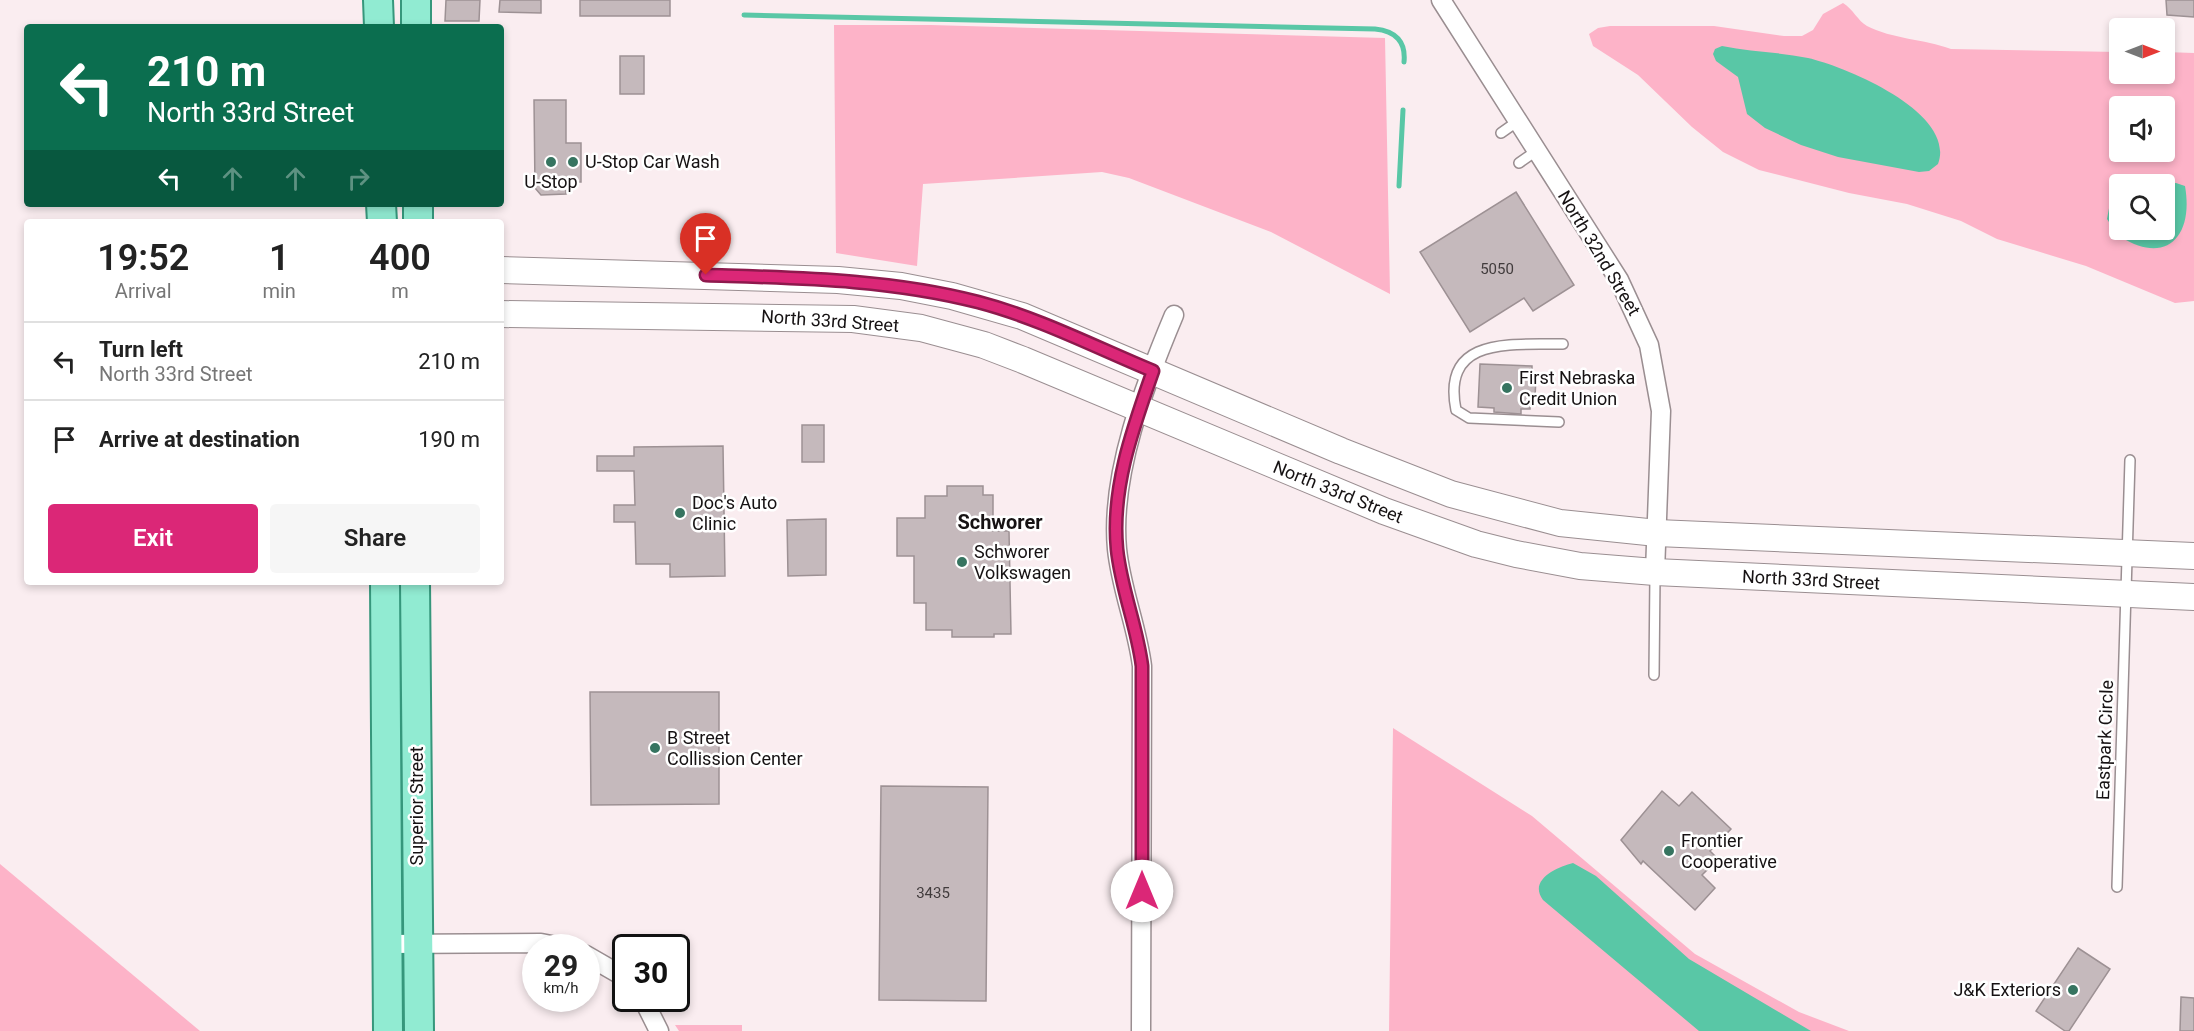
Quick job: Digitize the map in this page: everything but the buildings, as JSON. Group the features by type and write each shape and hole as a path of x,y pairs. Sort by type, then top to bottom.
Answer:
{"main road":[{"path":"378,0 379,24"},
{"path":"416,0 416,24"},
{"path":"504,270 808,279 901,286 981,303 1022,316 1341,451 1461,497 1560,523 1657,532 2194,556"},
{"path":"724,316 771,307 786,299 808,279"},
{"name":"North 33rd Street","path":"504,314 839,318 921,328 984,345 1384,512 1476,544 1545,560 1655,572 2194,597"},
{"name":"Superior Street","path":"385,585 388,1031"},
{"name":"Superior Street","path":"415,585 419,1031"}],"street":[{"name":"North 32nd Street","path":"1441,0 1619,280 1649,345 1661,411 1655,572"},
{"path":"1141,1031 1142,666 1136,629 1121,571 1116,534 1119,490 1139,411 1174,315"},
{"path":"387,944 522,943"},
{"path":"650,1012 659,1031"}],"lane":[{"path":"1501,133 1518,121"},
{"path":"1519,163 1536,151"},
{"path":"1558,422 1469,418 1456,410 1454,383 1461,364 1474,353 1491,345 1563,344"},
{"name":"Eastpark Circle","path":"2117,887 2130,460"},
{"path":"1654,675 1655,572"}],"shaded area":[{"path":"1843,3 1867,26 1951,49 2109,52 2109,84 2175,84 2175,52 2194,53 2194,301 2175,303 2086,266 1997,239 1961,221 1907,204 1849,193 1759,170 1723,152 1692,127 1638,75 1593,46 1589,34 1598,28 1610,26 1714,26 1784,36 1802,36 1813,30 1823,14"},
{"path":"834,25 931,25 1385,38 1390,294 1271,232 1129,178 1102,172 923,184 917,266 836,253"},
{"path":"1722,46 1787,54 1826,63 1895,95 1916,110 1931,127 1939,145 1938,164 1929,171 1919,172 1838,157 1801,145 1765,128 1747,114 1738,77 1716,61 1713,54 1715,49"},
{"path":"2175,183 2185,186 2187,204 2185,220 2175,239"},
{"path":"2127,240 2174,240 2163,247 2151,248"},
{"path":"1393,728 1532,816 1695,954 1799,1012 1849,1031 1389,1031"},
{"path":"1573,863 1596,876 1689,959 1811,1031 1699,1031 1543,900 1539,893 1539,886 1546,876"},
{"path":"0,864 200,1031 0,1031"},
{"path":"675,1025 742,1025 742,1031 679,1031"}],"waterway":[{"path":"744,15 1375,29 1389,32 1398,39 1403,49 1404,62"},
{"path":"1399,186 1403,110"}],"place":[{"name":"U-Stop","path":"551,162"},
{"name":"U-Stop Car Wash","path":"573,162"},
{"name":"First Nebraska Credit Union","path":"1507,388"},
{"name":"Doc's Auto Clinic","path":"680,513"},
{"name":"Schworer Volkswagen","path":"962,562"},
{"name":"B Street Collission Center","path":"655,748"},
{"name":"Frontier Cooperative","path":"1669,851"},
{"name":"J&K Exteriors","path":"2073,990"}],"district":[{"name":"Schworer","path":"1000,522"}],"route":[{"path":"706,275 871,282 925,290 981,303 1022,316 1153,371 1129,446 1120,484 1116,515 1117,550 1136,629 1142,666 1142,891"}]}
